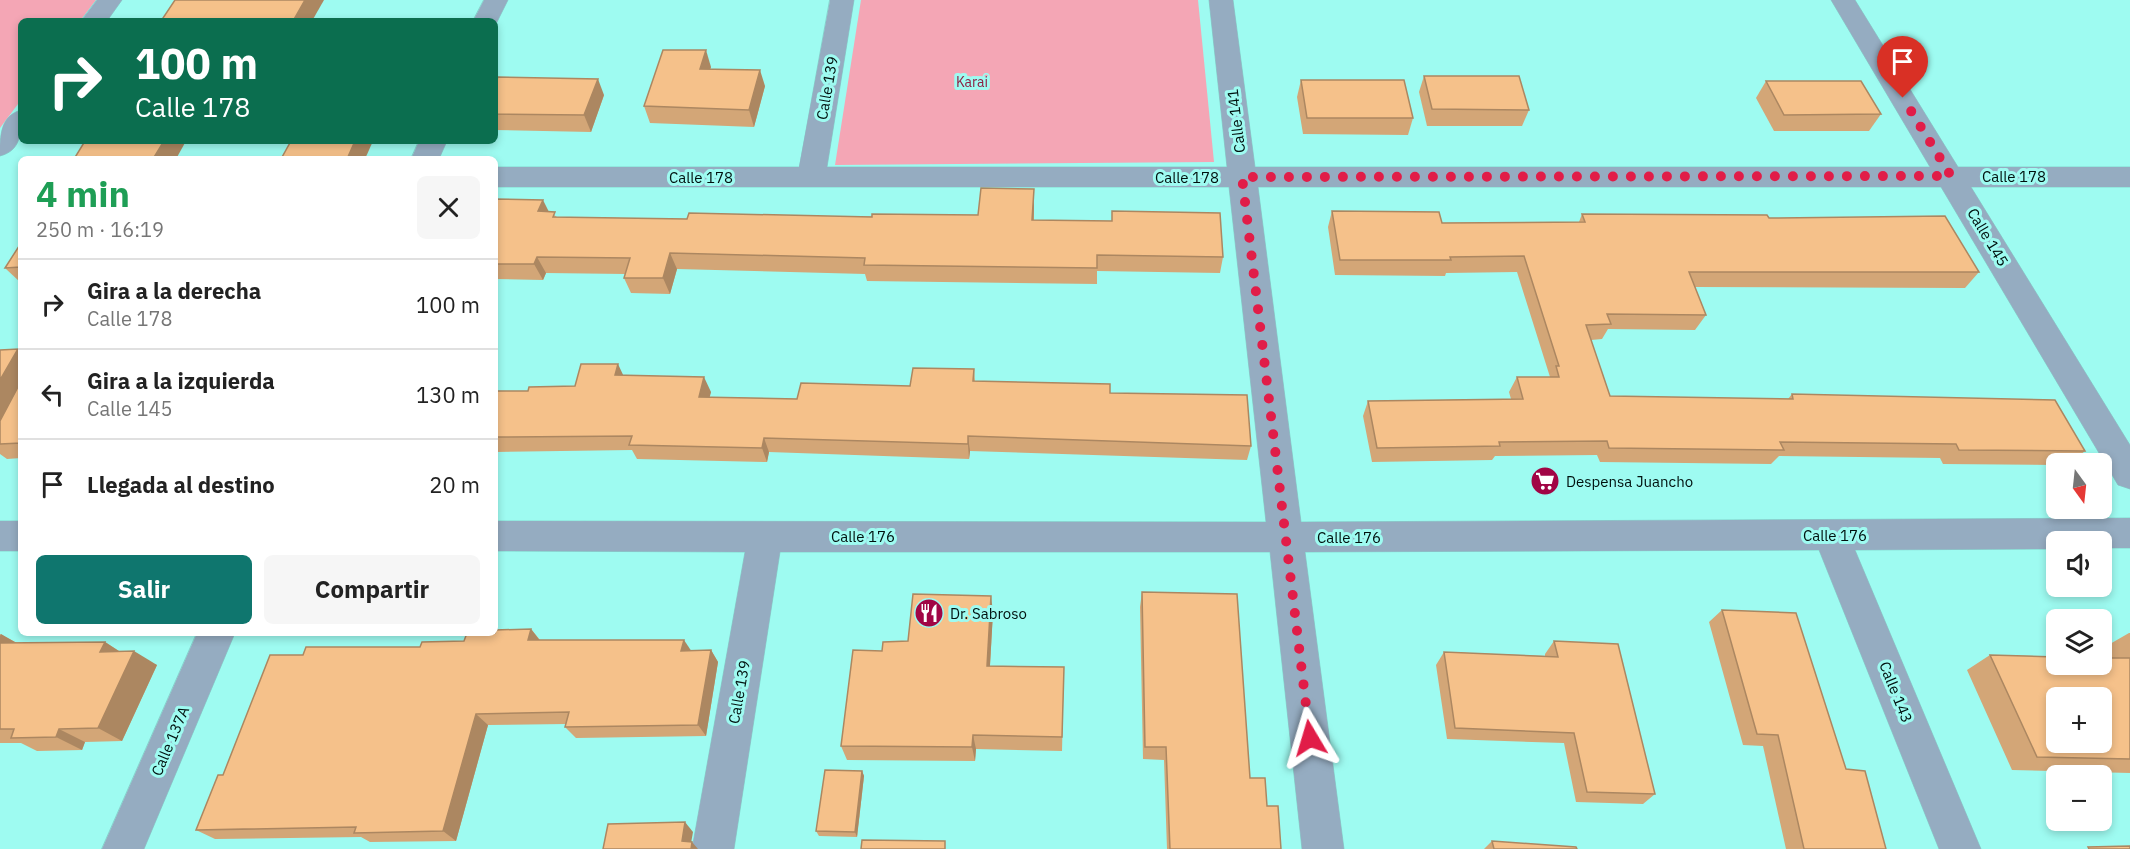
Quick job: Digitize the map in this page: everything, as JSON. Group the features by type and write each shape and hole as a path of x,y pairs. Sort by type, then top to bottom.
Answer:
{"street":[{"path":"96,18 110,0"},
{"path":"487,18 496,0"},
{"name":"Calle 139","path":"811,176 842,0"},
{"name":"Calle 141","path":"1221,0 1323,849"},
{"name":"Calle 145","path":"1843,0 2130,475"},
{"path":"0,147 18,123"},
{"name":"Calle 178","path":"498,177 2130,177"},
{"name":"Calle 176","path":"498,536 1831,536 2130,533"},
{"path":"0,536 18,536"},
{"name":"Calle 139","path":"713,849 765,536"},
{"name":"Calle 143","path":"1831,536 1960,849"},
{"name":"Calle 137A","path":"123,849 215,636"}],"green space":[{"path":"0,0 96,0 82,18 18,18 18,104 0,128"},
{"name":"Karai","path":"861,0 1198,0 1214,162 835,165"}],"building":[{"path":"175,0 305,0 295,18 163,18"},
{"path":"663,50 706,50 700,69 760,70 749,110 644,106"},
{"path":"1424,76 1519,76 1529,110 1432,109"},
{"path":"498,77 598,79 584,115 498,114"},
{"path":"1301,80 1404,80 1413,118 1307,118"},
{"path":"1766,81 1861,81 1881,114 1784,115"},
{"path":"83,144 162,144 155,156 76,156"},
{"path":"289,144 354,144 348,156 283,156"},
{"path":"981,188 1034,189 1032,220 1112,221 1112,211 1220,213 1223,257 1097,255 1097,268 864,265 865,258 670,253 663,278 624,278 630,258 537,257 534,264 498,264 498,199 543,200 538,211 555,212 553,217 687,219 689,213 872,217 872,214 978,215"},
{"path":"1332,211 1439,212 1442,223 1585,222 1582,214 1767,215 1769,218 1945,216 1979,272 1689,272 1706,315 1607,314 1611,324 1586,325 1610,396 1793,399 1792,394 2055,400 2085,451 1959,450 1956,444 1780,442 1784,450 1609,448 1607,441 1499,442 1500,446 1377,448 1368,401 1523,399 1517,377 1559,377 1556,366 1559,366 1524,256 1450,257 1451,260 1340,260"},
{"path":"18,248 18,267 5,268"},
{"path":"18,349 0,380 0,350"},
{"path":"581,364 618,364 615,375 704,377 699,397 797,399 801,383 910,386 913,368 974,369 973,381 1110,384 1110,393 1247,395 1251,446 968,436 968,444 764,438 762,448 629,445 632,436 498,437 498,391 528,391 529,387 575,386"},
{"path":"18,387 18,443 0,444 0,421"},
{"path":"1142,592 1237,594 1250,778 1265,778 1267,806 1278,806 1281,849 1170,849 1166,747 1145,747"},
{"path":"913,594 991,596 987,666 1064,667 1062,737 973,735 972,747 841,746 853,650 882,651 883,642 908,641"},
{"path":"1722,610 1796,613 1846,769 1865,771 1886,849 1804,849 1778,735 1757,734"},
{"path":"531,629 528,640 684,640 681,651 711,650 698,725 565,727 569,712 476,714 443,831 354,833 356,827 196,830 218,775 223,775 270,655 303,655 306,647 420,647 422,642 464,641 466,636 498,636 498,630"},
{"path":"1554,641 1618,644 1655,794 1587,792 1574,733 1455,728 1444,652 1558,657"},
{"path":"105,642 100,652 134,651 98,728 59,729 56,737 11,738 14,729 0,729 0,643"},
{"path":"1990,655 2046,657 2046,675 2112,675 2112,658 2130,658 2130,759 2037,757"},
{"path":"825,770 862,771 855,832 816,831"},
{"path":"685,822 682,841 692,842 691,849 603,849 608,824"},
{"path":"862,840 945,841 945,849 861,849"},
{"path":"1492,841 1576,847 1577,849 1494,849"},
{"path":"2130,846 2130,849 2089,849 2088,847"}],"place":[{"name":"Despensa Juancho","path":"1545,481"},
{"name":"Dr. Sabroso","path":"929,613"}],"route":[{"path":"1310,738 1242,177 1951,176 1903,98"}]}
